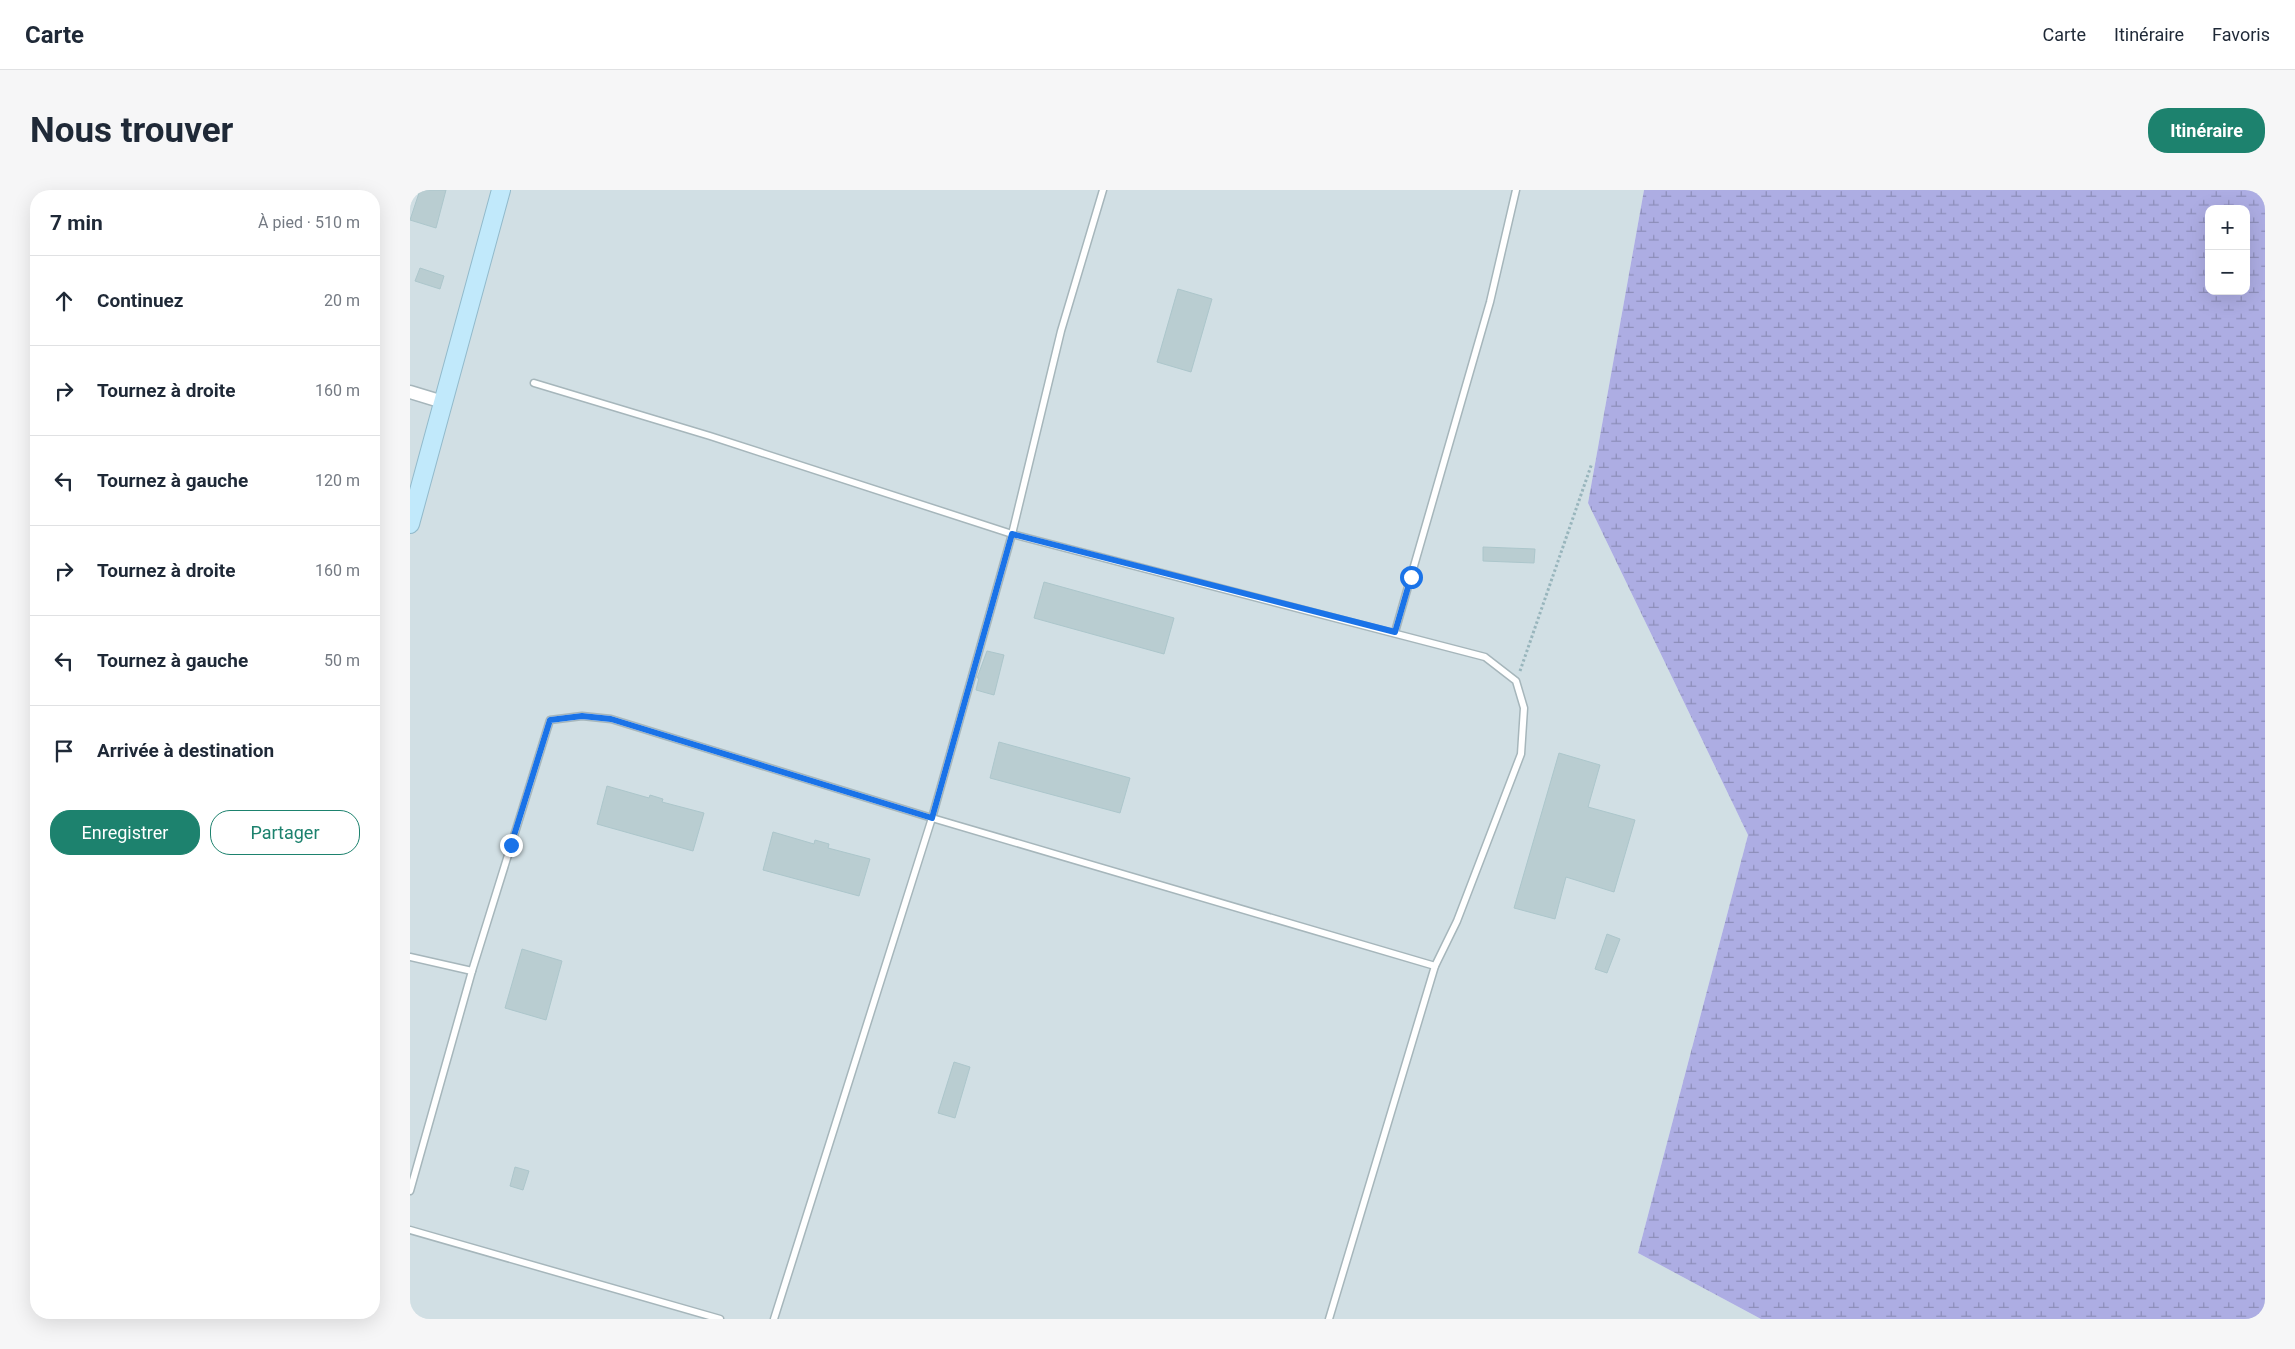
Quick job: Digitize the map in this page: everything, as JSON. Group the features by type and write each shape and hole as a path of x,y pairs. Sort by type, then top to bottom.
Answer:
{"main road":[{"path":"410,524 501,190"}],"street":[{"path":"410,392 443,402"}],"lane":[{"path":"774,1319 932,818 1012,534 1060,331 1103,190"},
{"path":"1395,632 1490,302 1516,190"},
{"path":"534,383 710,436 1012,534 1486,657 1516,681 1524,708 1521,754 1457,921 1435,966 1329,1319"},
{"path":"410,1191 472,971 550,720 582,716 611,719 932,818 1435,966"},
{"path":"410,957 472,971"},
{"path":"410,1230 720,1319"}],"path":[{"path":"1516,681 1592,463"}],"shaded area":[{"path":"410,190 1644,190 1588,503 1748,835 1638,1253 1761,1319 410,1319"}],"green space":[{"path":"1644,190 2265,190 2265,1319 1761,1319 1638,1253 1748,835 1588,503"}],"building":[{"path":"420,190 446,190 436,228 410,220"},
{"path":"420,268 444,276 440,289 415,281"},
{"path":"1178,289 1212,299 1191,372 1157,362"},
{"path":"1483,547 1535,549 1534,563 1483,561"},
{"path":"1044,582 1174,618 1164,654 1034,618"},
{"path":"987,651 1004,655 994,695 976,690 979,678 977,678"},
{"path":"999,742 1130,778 1120,813 990,778"},
{"path":"1559,753 1600,765 1588,807 1635,820 1614,892 1566,877 1555,919 1514,908"},
{"path":"607,786 649,798 650,795 663,799 662,802 704,813 693,851 597,824"},
{"path":"773,832 814,844 815,840 829,844 828,848 870,859 859,896 763,870"},
{"path":"1607,934 1620,939 1607,973 1595,969"},
{"path":"522,949 562,961 546,1020 505,1008"},
{"path":"954,1062 970,1067 955,1118 938,1113"},
{"path":"515,1167 529,1171 523,1190 510,1186"}],"route":[{"path":"511,845 550,720 582,716 611,719 932,818 1012,534 1395,632 1411,577"}]}
